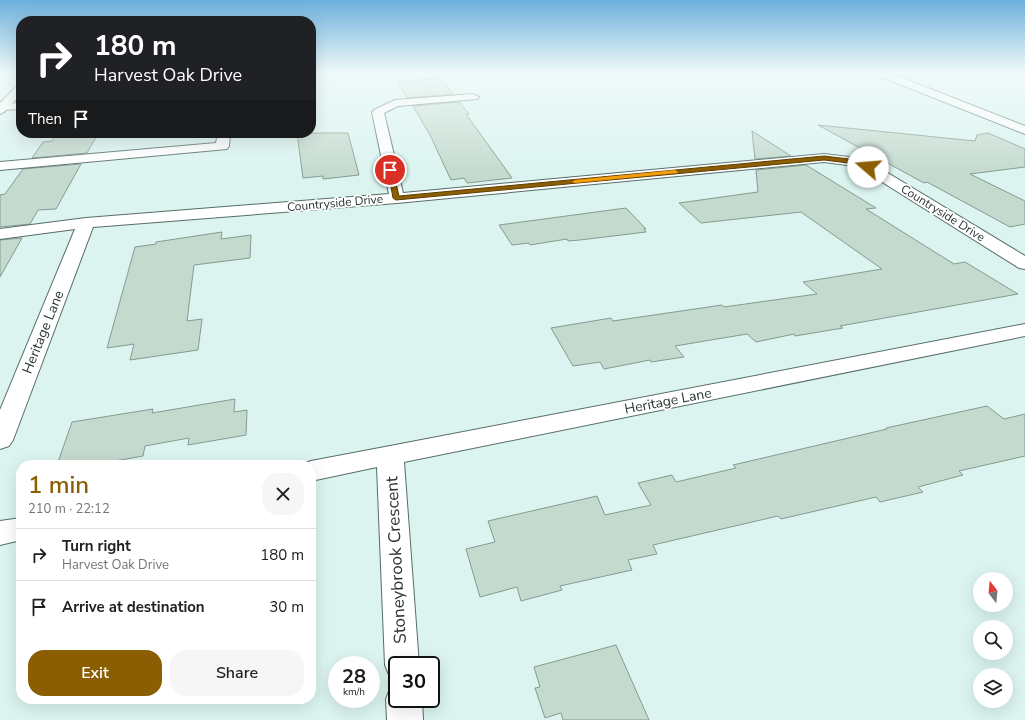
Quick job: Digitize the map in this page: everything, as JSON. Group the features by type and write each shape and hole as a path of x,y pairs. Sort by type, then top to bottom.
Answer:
{"street":[{"path":"1,108 16,106"},
{"path":"390,106 382,108 378,112 396,198"},
{"path":"963,106 1025,130"},
{"path":"0,166 174,145 222,146 223,138"},
{"name":"Countryside Drive","path":"0,234 86,224 396,198 824,158 849,161 868,167 1025,264"},
{"name":"Heritage Lane","path":"0,440 86,224"},
{"name":"Heritage Lane","path":"316,470 1025,330"},
{"name":"Stoneybrook Crescent","path":"390,455 401,656"},
{"path":"0,533 16,530"},
{"path":"404,708 405,720"}],"building":[{"path":"413,106 462,106 469,114 466,114 512,178 467,183 464,178 451,180 430,135"},
{"path":"818,125 975,141 977,135 988,133 1025,149 1025,167 970,174 1025,201 1025,224 1010,227 927,182 924,183"},
{"path":"752,131 791,156 755,159"},
{"path":"316,133 348,133 359,175 323,179 323,176 303,178 298,138 316,138"},
{"path":"54,138 95,138 87,153 32,158 43,142 52,141"},
{"path":"81,164 56,209 38,210 30,224 0,227 0,195 5,194 23,169"},
{"path":"806,165 876,208 866,209 954,264 965,262 1018,294 840,326 843,328 795,336 794,334 756,342 747,334 675,346 684,357 651,362 650,360 604,369 600,362 573,366 551,328 611,318 613,321 722,305 724,307 817,294 803,282 882,269 801,212 701,223 679,203 758,192 756,170"},
{"path":"626,208 646,229 644,229 646,232 580,240 568,241 567,239 530,245 529,243 512,245 499,225"},
{"path":"222,232 221,239 251,235 250,258 194,265 187,321 202,319 198,350 130,360 134,344 107,348 135,247 156,244 156,242"},
{"path":"22,238 0,277 0,240"},
{"path":"235,399 234,412 247,410 246,435 188,445 189,438 145,446 143,456 120,460 59,460 72,422 153,409 152,413"},
{"path":"987,406 1004,419 1025,414 1025,456 959,471 963,475 918,487 923,492 880,502 876,497 781,519 778,516 653,545 657,554 628,560 632,570 560,586 562,590 521,601 517,587 480,597 466,549 495,542 488,521 597,496 605,515 651,505 638,483 672,475 676,482 736,468 733,465 887,429 886,428"},
{"path":"616,645 649,720 563,720 561,713 545,718 535,688 540,687 534,667"}],"slow traffic":[{"path":"575,182 675,172"}],"route":[{"path":"390,170 396,198 824,158 849,161 868,167"}]}
